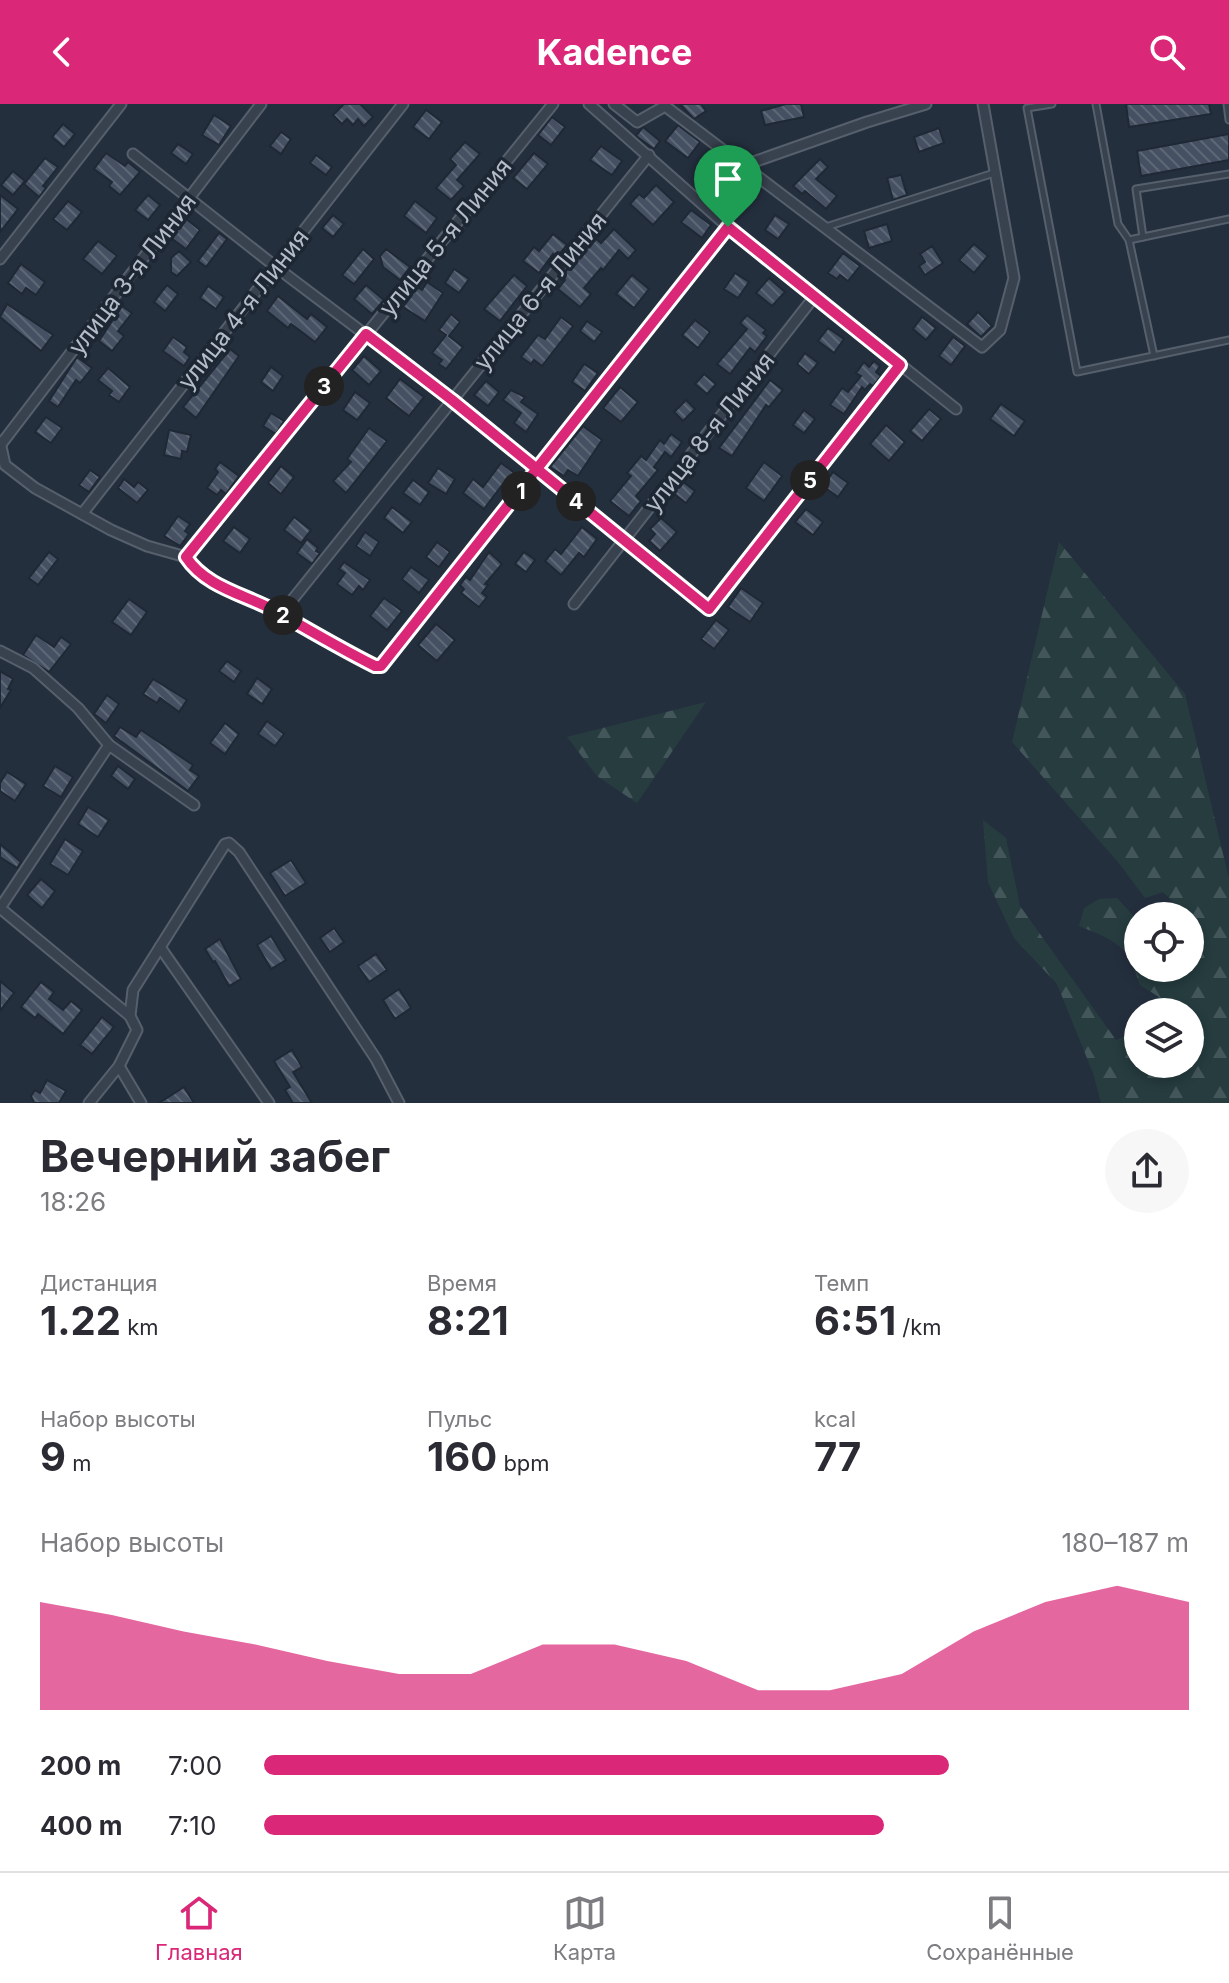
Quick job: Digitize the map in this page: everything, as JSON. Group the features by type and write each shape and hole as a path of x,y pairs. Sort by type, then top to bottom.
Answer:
{"street":[{"path":"0,259 121,104"},
{"name":"улица 3-я Линия","path":"1,442 261,104"},
{"name":"улица 4-я Линия","path":"82,514 403,104"},
{"name":"улица 5-я Линия","path":"186,557 553,104"},
{"path":"589,104 728,227 956,409"},
{"path":"614,104 637,122 666,105 982,347 1000,330 1014,278 983,104"},
{"path":"745,165 926,104"},
{"path":"133,154 452,400 709,609 900,365"},
{"name":"улица 6-я Линия","path":"281,614 649,155"},
{"path":"1,442 5,465 35,488 147,546 186,557 195,570 222,587 281,614 375,666 381,666 728,227"},
{"name":"улица 8-я Линия","path":"574,604 814,297"},
{"path":"0,651 33,668 78,708 109,745 194,805"},
{"path":"89,1103 119,1066 137,1030 130,1016 0,908 109,745"},
{"path":"130,1016 133,990 225,844 229,843 239,852 376,1059 399,1103"},
{"path":"160,947 269,1103"},
{"path":"119,1066 141,1103"}],"lane":[{"path":"1052,104 1027,108 1077,372 1229,340"},
{"path":"1096,104 1118,224 1129,240 1154,356"},
{"path":"1227,104 1229,120"},
{"path":"826,227 995,173"},
{"path":"1143,237 1136,189 1229,174"},
{"path":"1129,240 1229,219"}],"green space":[{"path":"1059,542 1185,694 1229,879 1229,1103 1101,1103 1093,1073 1057,984 1014,938 988,882 983,820 1006,838 1020,906 1116,1040 1124,1036 1124,1078 1204,1078 1204,998 1158,998 1139,982 1204,982 1204,902 1173,902 1163,892 1145,898 1118,862 1012,742"},
{"path":"706,702 637,803 597,776 567,737"},
{"path":"1117,898 1124,906 1124,952 1112,941 1079,926 1084,908 1099,899"}],"building":[{"path":"344,104 360,104 373,117 364,126 358,119 353,125 347,119 342,124 333,115"},
{"path":"680,104 701,104 706,111 694,119"},
{"path":"786,104 801,104 804,117 765,125 761,111"},
{"path":"1126,104 1209,104 1211,114 1129,127"},
{"path":"426,110 442,122 429,139 413,127"},
{"path":"214,115 231,126 219,145 202,135"},
{"path":"552,117 565,127 551,145 538,135"},
{"path":"63,124 75,134 64,147 52,137"},
{"path":"678,125 700,142 688,158 665,141"},
{"path":"643,127 660,141 654,149 636,136"},
{"path":"939,128 944,143 919,152 914,137"},
{"path":"281,132 291,139 281,154 270,146"},
{"path":"1229,134 1229,160 1141,176 1137,151"},
{"path":"465,142 480,154 457,180 464,186 451,200 436,188 456,165 450,159"},
{"path":"178,144 193,154 186,164 171,153"},
{"path":"601,146 622,161 612,175 590,160"},
{"path":"106,153 125,166 128,162 140,172 120,195 109,186 112,182 94,169"},
{"path":"534,153 548,164 527,189 513,178"},
{"path":"316,155 332,167 326,175 310,163"},
{"path":"45,158 58,167 43,186 46,188 39,197 24,184"},
{"path":"820,159 828,167 816,179 837,196 826,209 805,191 802,194 793,186"},
{"path":"716,160 726,170 716,181 706,172"},
{"path":"13,171 25,181 13,195 1,185"},
{"path":"901,175 907,195 893,200 887,178"},
{"path":"656,185 674,202 653,225 630,204 639,194 644,198"},
{"path":"0,195 18,209 0,232"},
{"path":"148,195 160,205 148,220 135,210"},
{"path":"68,201 82,212 67,230 53,219"},
{"path":"415,201 437,218 426,233 404,216"},
{"path":"691,210 711,225 702,238 681,222"},
{"path":"333,215 344,224 333,237 322,228"},
{"path":"775,215 789,224 778,239 765,230"},
{"path":"185,218 200,230 186,249 171,238"},
{"path":"887,224 892,241 869,248 864,231"},
{"path":"614,229 636,250 628,259 619,250 603,270 601,268 584,288 591,294 580,307 558,289 565,280 561,277 594,237 601,243"},
{"path":"219,233 227,239 206,267 198,261"},
{"path":"553,234 567,245 557,257 553,254 539,273 523,261 534,247 539,251"},
{"path":"98,241 117,256 102,274 83,259"},
{"path":"974,244 988,256 974,273 959,260"},
{"path":"932,246 943,263 925,275 919,266 925,262 920,254"},
{"path":"363,249 374,259 354,284 342,275"},
{"path":"386,249 410,267 400,280 383,267 380,256"},
{"path":"179,251 191,262 177,276 171,272 171,258"},
{"path":"843,253 860,266 848,281 840,275 837,279 828,273"},
{"path":"21,264 45,282 36,295 26,288 22,294 8,283"},
{"path":"454,269 469,279 459,293 445,283"},
{"path":"735,273 749,282 738,298 724,289"},
{"path":"514,275 527,286 500,321 484,309"},
{"path":"632,275 649,289 634,308 616,294"},
{"path":"769,278 785,292 772,306 756,293"},
{"path":"427,282 443,293 425,321 403,307 417,287 422,290"},
{"path":"167,285 178,294 165,311 154,302"},
{"path":"366,285 384,300 372,314 354,299"},
{"path":"208,286 224,297 216,309 200,298"},
{"path":"278,296 307,319 311,314 327,327 315,342 291,324 288,328 267,311"},
{"path":"7,304 53,335 41,351 0,317"},
{"path":"122,306 132,313 118,331 124,336 112,351 99,341"},
{"path":"978,312 992,326 981,337 967,324"},
{"path":"451,314 460,322 449,336 463,347 446,369 439,364 442,360 432,353 446,335 439,330"},
{"path":"747,315 766,330 763,333 767,336 755,352 750,348 730,374 717,364 747,329 740,323"},
{"path":"561,317 573,326 542,366 534,360 531,364 521,357 538,335 545,339"},
{"path":"922,317 936,328 926,340 913,329"},
{"path":"695,320 710,332 698,348 682,335"},
{"path":"587,321 602,332 594,342 580,331"},
{"path":"828,328 844,339 834,353 818,341"},
{"path":"173,337 187,347 184,352 190,357 184,366 163,351"},
{"path":"953,337 965,346 951,365 939,356"},
{"path":"230,349 239,356 196,418 183,407"},
{"path":"805,353 818,363 809,374 797,364"},
{"path":"364,356 381,371 369,385 352,370"},
{"path":"77,357 92,368 80,383 76,380 58,407 49,401"},
{"path":"874,361 880,366 876,372 881,376 873,386 870,384 865,390 862,387 844,414 830,405 842,388 848,392 861,376 856,373 864,362 869,367"},
{"path":"584,364 598,373 585,391 572,382"},
{"path":"271,367 283,376 273,391 261,382"},
{"path":"108,368 130,387 119,402 109,395 112,391 98,380"},
{"path":"704,374 716,384 707,394 695,384"},
{"path":"400,379 424,397 409,416 386,398"},
{"path":"770,380 783,390 769,407 766,405 732,456 719,448"},
{"path":"486,381 499,392 488,406 474,395"},
{"path":"620,387 638,402 621,422 603,408"},
{"path":"511,390 525,397 521,402 538,414 526,432 514,423 521,413 503,400"},
{"path":"355,392 370,403 357,420 343,410"},
{"path":"686,400 695,409 683,421 674,412"},
{"path":"1001,404 1025,421 1014,436 990,419"},
{"path":"929,409 941,419 922,441 910,431"},
{"path":"804,410 815,419 804,433 793,425"},
{"path":"271,413 284,421 276,434 263,426"},
{"path":"46,417 62,428 51,443 35,432"},
{"path":"886,425 905,442 889,461 870,444"},
{"path":"583,426 602,440 578,476 568,470 564,476 550,467"},
{"path":"369,428 387,441 346,493 333,481 351,462 347,459"},
{"path":"169,430 191,435 187,452 182,451 181,459 164,455"},
{"path":"671,434 682,442 671,457 665,452 654,467 658,470 636,496 641,501 629,516 610,501 631,476 627,473 641,456 646,460 660,440 664,444"},
{"path":"220,462 239,476 226,494 221,490 217,495 207,488 218,472 215,469"},
{"path":"764,462 782,476 764,501 746,488"},
{"path":"501,463 520,477 510,489 503,484 484,509 463,493 473,479 483,487"},
{"path":"281,466 294,477 281,494 268,483"},
{"path":"438,468 455,479 446,494 428,483"},
{"path":"90,470 100,477 89,492 79,485"},
{"path":"833,472 848,483 838,497 823,486"},
{"path":"124,479 134,487 138,482 148,490 137,503 118,488"},
{"path":"413,480 429,492 420,505 403,493"},
{"path":"682,481 695,491 686,503 673,493"},
{"path":"392,507 412,522 403,533 384,518"},
{"path":"806,509 823,522 813,535 795,522"},
{"path":"178,516 190,524 185,531 189,534 180,546 164,536"},
{"path":"294,517 311,530 301,543 284,530"},
{"path":"661,518 677,532 660,551 649,541 655,534 650,529"},
{"path":"234,527 250,539 240,553 223,541"},
{"path":"582,527 597,539 584,557 579,553 561,575 545,561 555,549 561,554"},
{"path":"365,532 379,542 370,556 356,546"},
{"path":"307,539 320,553 312,564 297,553"},
{"path":"437,542 450,552 439,567 426,557"},
{"path":"49,552 58,559 38,585 29,578"},
{"path":"489,552 502,564 485,584 488,585 482,593 487,597 479,607 461,593 464,589 460,585 466,577 470,580"},
{"path":"524,552 535,560 526,572 515,564"},
{"path":"344,562 370,580 363,590 359,586 352,595 337,584 345,573 339,569"},
{"path":"411,567 429,580 419,593 402,579"},
{"path":"741,588 763,603 750,622 728,607"},
{"path":"384,598 402,611 387,630 370,616"},
{"path":"129,599 147,612 131,635 112,622"},
{"path":"716,620 729,630 714,649 701,639"},
{"path":"436,624 455,640 437,661 418,645"},
{"path":"36,635 54,647 61,637 71,644 49,672 23,655"},
{"path":"227,661 241,671 234,682 219,671"},
{"path":"0,671 13,679 8,689 11,690 0,708"},
{"path":"257,678 272,689 262,704 247,694"},
{"path":"153,679 187,700 179,712 160,698 157,703 143,694"},
{"path":"107,695 119,704 106,723 94,714"},
{"path":"267,721 284,734 275,746 258,734"},
{"path":"225,723 239,734 225,754 210,743"},
{"path":"120,727 136,737 141,730 193,765 190,770 199,776 188,791 114,736"},
{"path":"55,766 73,777 61,797 43,786"},
{"path":"118,766 135,779 128,789 111,776"},
{"path":"7,772 26,784 15,801 0,791 0,783"},
{"path":"88,807 109,820 98,837 78,824"},
{"path":"65,839 83,851 68,875 50,864"},
{"path":"0,844 21,862 17,868 0,857"},
{"path":"291,860 306,883 285,896 270,873"},
{"path":"41,879 55,891 42,908 27,895"},
{"path":"334,928 344,942 330,952 320,938"},
{"path":"271,936 286,960 271,969 257,945"},
{"path":"220,939 241,979 229,986 205,949"},
{"path":"376,954 387,970 369,982 358,966"},
{"path":"0,981 14,993 0,1011"},
{"path":"41,982 54,992 49,999 63,1010 71,1001 82,1010 63,1034 38,1014 35,1018 21,1007"},
{"path":"399,989 411,1008 395,1019 383,1000"},
{"path":"102,1017 114,1027 92,1054 80,1045"},
{"path":"292,1050 302,1067 293,1072 312,1103 293,1103 285,1090 290,1087 274,1061"},
{"path":"47,1080 66,1091 59,1103 34,1103 31,1096 35,1090 40,1093"},
{"path":"184,1087 194,1103 159,1103"}],"route":[{"path":"728,227 538,469 381,666 375,666 281,614 222,587 195,570 186,557 366,334 452,400 538,469 709,609 900,365 728,227"}]}
